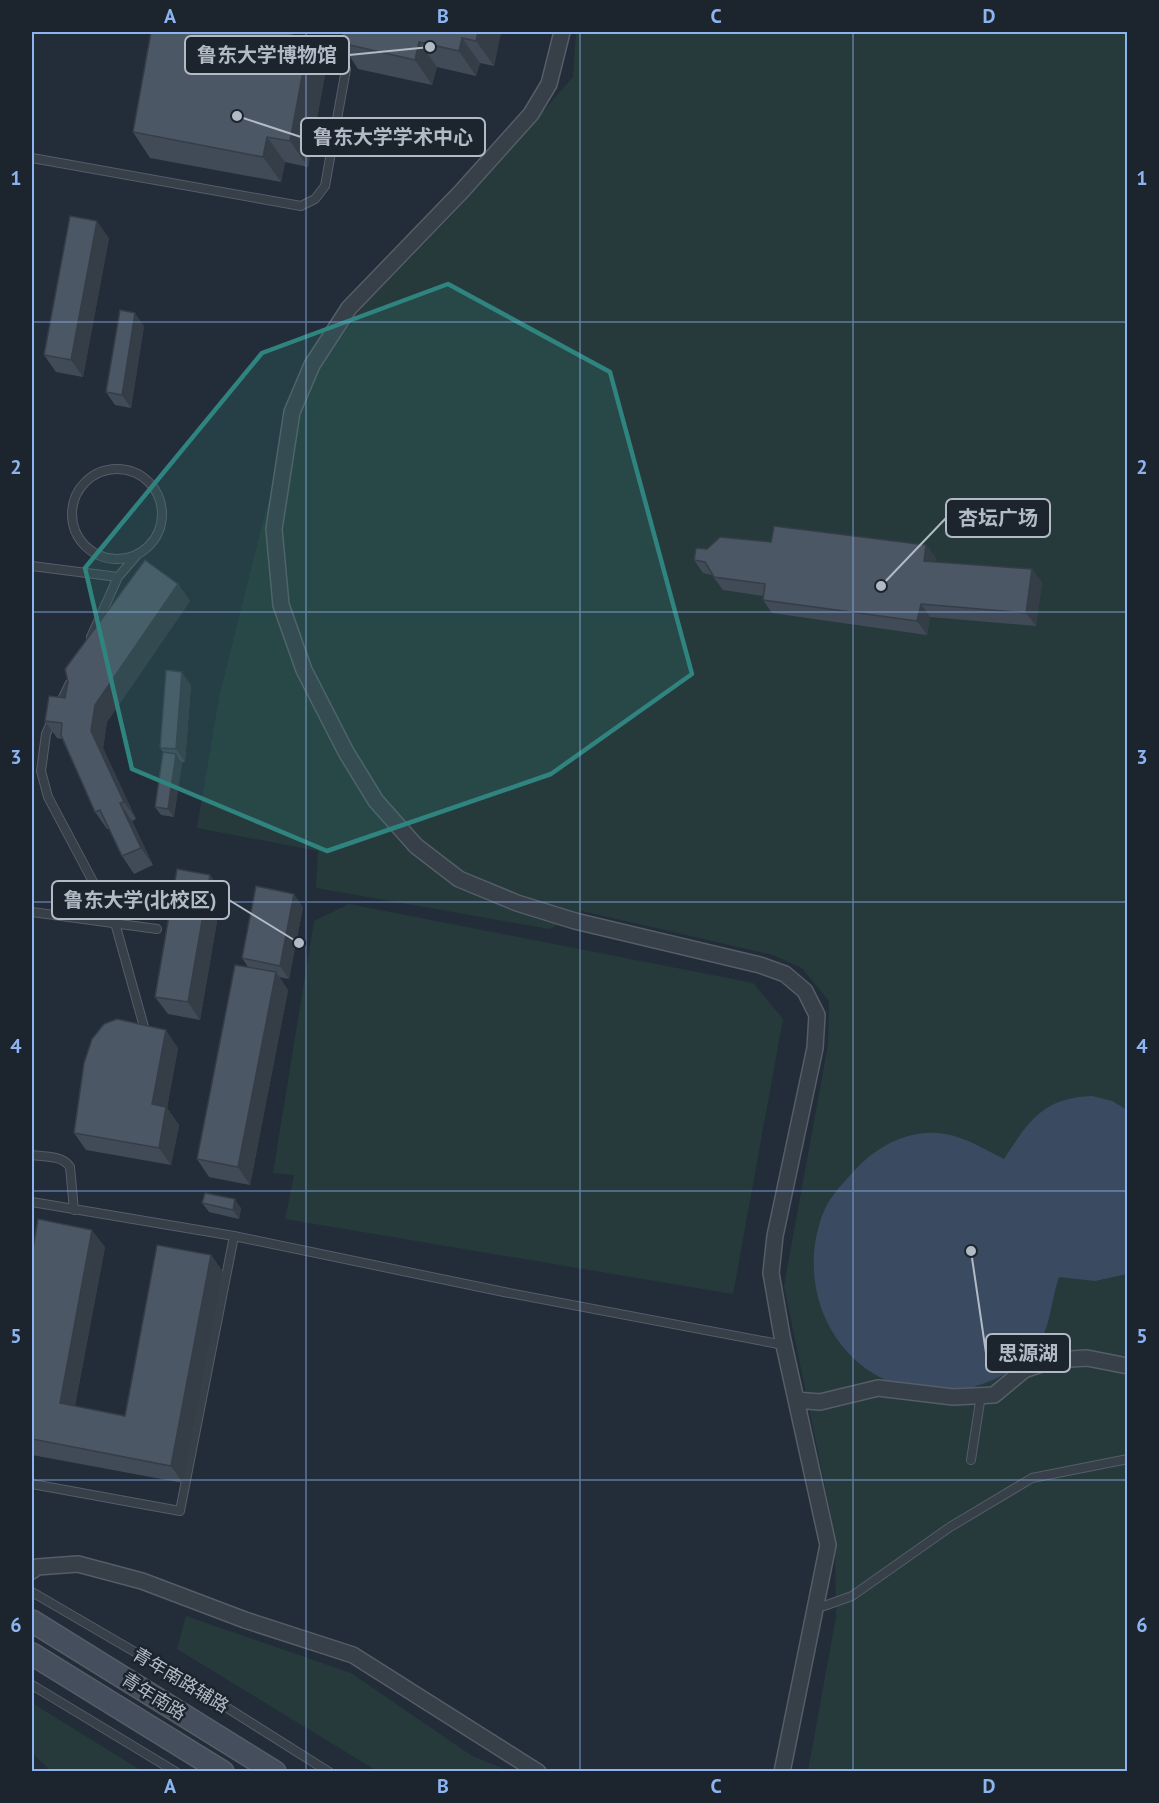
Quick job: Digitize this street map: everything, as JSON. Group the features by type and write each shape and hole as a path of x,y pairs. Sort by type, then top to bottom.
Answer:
{"main road":[{"name":"青年南路","path":"32,1622 275,1772"},
{"name":"青年南路","path":"32,1654 223,1772"}],"street":[{"path":"562,32 549,84 531,114 461,192 350,308 312,364 292,412 274,529 281,605 304,670 346,752 376,801 416,846 459,879 517,903 575,921 760,965 785,974 805,991 817,1015 815,1048 775,1236 771,1273 784,1346 828,1545 814,1605 782,1772"},
{"path":"796,1400 820,1402 878,1388 933,1396 993,1395 1024,1370 1054,1360 1087,1359 1128,1366"},
{"path":"32,1571 37,1567 78,1564 142,1581 245,1620 353,1655 538,1772"}],"lane":[{"path":"32,158 301,206 315,199 325,186 346,69 340,58 331,54 288,44"},
{"path":"85,650 118,577 137,555 147,549 159,531 162,510 160,499 148,481 129,470 107,470 97,474 80,488 75,498 72,519 74,530 79,540 95,555 116,560 137,555"},
{"path":"32,566 118,577"},
{"path":"75,671 46,734 41,771 48,797 115,923 147,1035"},
{"path":"32,912 157,929"},
{"path":"32,1155 61,1158 67,1162 70,1167 74,1210"},
{"path":"32,1202 234,1236 504,1292 784,1346"},
{"path":"32,1484 180,1511 234,1236"},
{"path":"971,1460 981,1395"},
{"path":"814,1605 824,1606 852,1596 959,1521 1032,1478 1071,1468 1128,1459"},
{"name":"青年南路辅路","path":"32,1592 183,1680 329,1772"},
{"path":"32,1686 177,1772"}],"highlighted area":[{"path":"448,284 610,372 692,674 551,774 327,851 132,769 85,568 262,353"}],"green space":[{"path":"576,32 1127,32 1127,1771 808,1771 836,1617 835,1535 784,1286 828,1045 829,1001 802,968 773,955 582,911 550,929 316,888 318,851 197,828 219,697 265,513 298,402 362,307 458,209 573,77"},
{"path":"349,904 753,983 783,1019 733,1294 285,1219 294,1175 273,1173 314,921"},
{"path":"186,1616 351,1673 472,1756 509,1771 377,1771 177,1649"},
{"path":"32,1703 142,1771 51,1771 32,1753"}],"water":[{"path":"1092,1096 1112,1101 1127,1110 1127,1274 1095,1281 1059,1277 1045,1331 1035,1349 1013,1369 973,1387 946,1390 913,1389 882,1378 860,1364 841,1345 827,1322 818,1297 814,1271 815,1243 822,1216 841,1185 865,1160 885,1146 896,1140 920,1134 945,1134 960,1138 1004,1159 1021,1133 1039,1114 1061,1101"}],"building":[{"path":"151,32 292,32 289,46 307,50 290,141 267,137 263,157 133,132"},
{"path":"343,32 478,32 476,41 462,38 459,51 419,42 415,60 341,43"},
{"path":"70,216 97,221 71,360 44,355"},
{"path":"120,310 135,313 122,395 106,392"},
{"path":"774,526 926,545 924,561 1032,569 1026,613 921,604 917,621 763,600 765,584 714,577 705,562 694,560 696,548 707,549 720,537 771,542"},
{"path":"145,560 178,584 95,705 91,731 124,802 120,803 141,848 122,856 100,810 95,812 61,735 62,723 45,721 49,696 65,698 68,682 65,669"},
{"path":"166,670 182,672 176,749 160,748"},
{"path":"163,752 176,754 168,809 155,807"},
{"path":"177,869 210,875 188,1002 155,997"},
{"path":"256,886 294,894 280,966 242,958"},
{"path":"235,965 276,972 238,1167 197,1159"},
{"path":"117,1019 166,1030 152,1104 166,1107 159,1148 74,1133 84,1063 92,1039 104,1024"},
{"path":"205,1193 235,1199 233,1210 202,1203"},
{"path":"38,1219 92,1230 60,1403 125,1416 157,1245 211,1255 171,1466 32,1439 32,1255"}],"place":[{"name":"鲁东大学博物馆","path":"430,47"},
{"name":"鲁东大学学术中心","path":"237,116"},
{"name":"杏坛广场","path":"881,586"},
{"name":"鲁东大学(北校区)","path":"299,943"},
{"name":"思源湖","path":"971,1251"}]}
